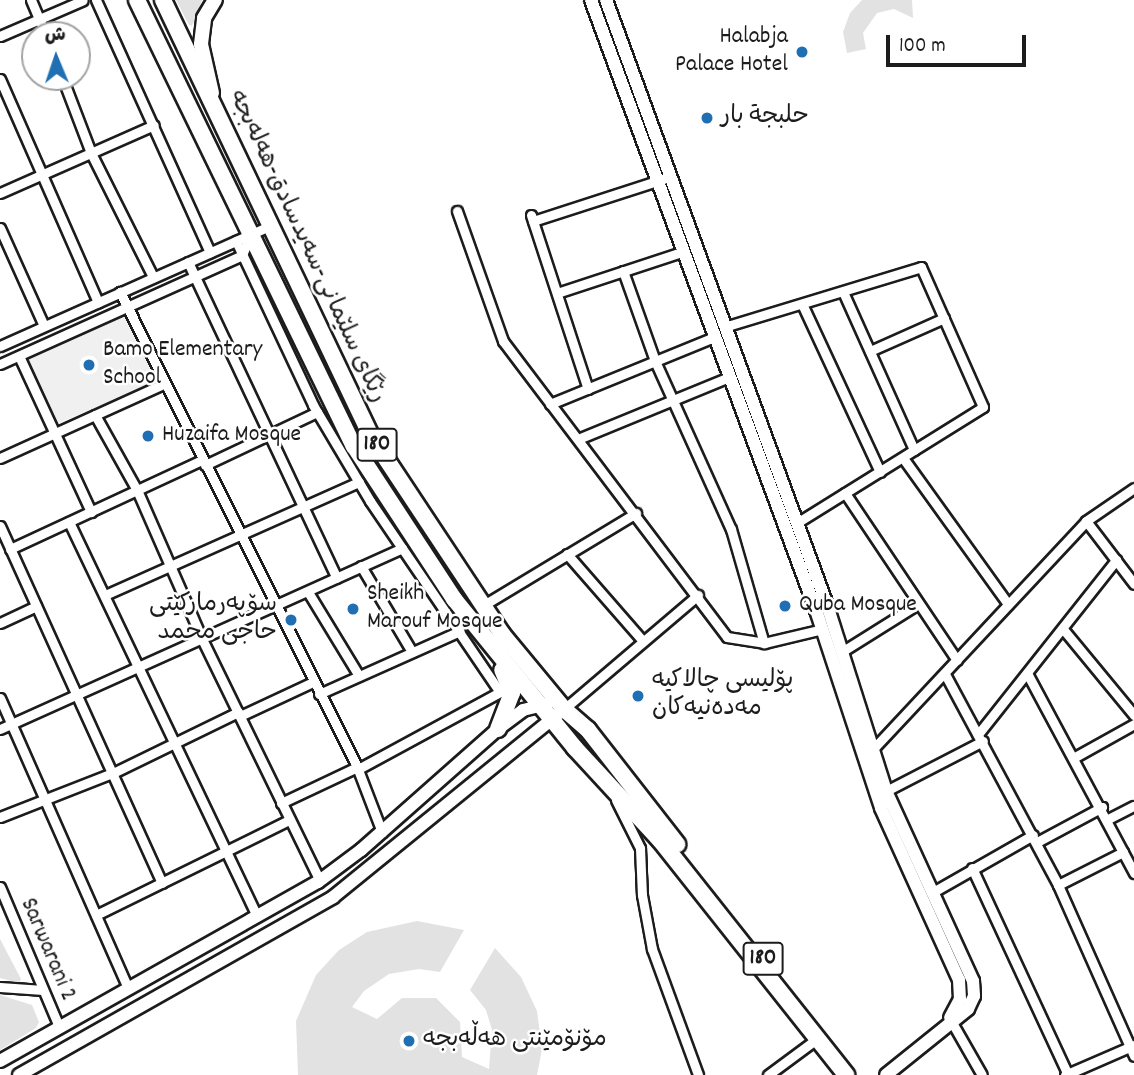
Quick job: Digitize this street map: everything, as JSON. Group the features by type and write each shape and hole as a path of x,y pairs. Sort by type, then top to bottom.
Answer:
{"highway":[{"name":"رێگای سلێمانی-سەیدسادق-هەلەبجە","path":"137,0 243,237 354,446 465,613 538,703"},
{"name":"رێگای سلێمانی-سەیدسادق-هەلەبجە","path":"163,0 268,226 371,436 482,606 562,711 588,730 673,839 815,1031"},
{"path":"465,613 510,684 510,703 498,729"},
{"name":"180","path":"538,703 562,711 606,780 660,840 815,1031 846,1075"},
{"name":"180","path":"815,1031 856,1075"}],"main road":[{"path":"215,0 204,18 201,44 215,108"}],"street":[{"path":"31,0 40,19"},
{"path":"0,36 83,0"},
{"path":"96,0 211,252"},
{"path":"592,0 724,327 753,423 823,629 873,749 886,791 973,981 974,996 968,1009 950,1019 886,1075"},
{"path":"606,0 631,93"},
{"path":"0,79 98,302"},
{"path":"67,91 91,153 153,277"},
{"path":"0,193 154,125"},
{"path":"588,389 532,218 661,173"},
{"path":"661,173 682,252 729,377 753,423 797,523 843,651 881,808 959,980 960,999 950,1019"},
{"path":"457,211 499,333 727,637 764,643 823,629"},
{"path":"0,346 268,226"},
{"path":"0,229 44,326"},
{"path":"243,237 242,255 317,412 402,548 500,692 358,768 281,803"},
{"path":"242,255 243,237"},
{"path":"557,293 682,252"},
{"path":"0,364 242,255"},
{"path":"188,262 337,578"},
{"path":"724,327 844,294 921,267 983,407 797,523"},
{"path":"623,271 655,361 731,529 764,643"},
{"path":"120,292 274,607 358,768 382,832"},
{"path":"844,294 914,450"},
{"path":"803,306 880,472"},
{"path":"870,351 944,318"},
{"path":"550,404 714,337"},
{"path":"19,356 90,512"},
{"path":"578,439 729,377"},
{"path":"0,458 163,384"},
{"path":"10,549 137,490 317,412"},
{"path":"95,415 137,490 202,639 320,881"},
{"path":"903,458 1008,604"},
{"path":"105,595 359,482"},
{"path":"873,749 1086,521 1134,488"},
{"path":"845,494 957,660"},
{"path":"482,606 636,513"},
{"path":"1086,521 1134,584"},
{"path":"69,522 177,743 257,916"},
{"path":"0,526 115,772 162,883"},
{"path":"0,729 402,548"},
{"path":"568,554 642,640"},
{"path":"886,791 981,737 1116,559"},
{"path":"361,566 412,652"},
{"path":"308,592 359,676"},
{"path":"19,1075 333,897 562,711 642,640 698,595"},
{"path":"843,651 918,604"},
{"path":"0,623 36,606"},
{"path":"1063,629 1134,715"},
{"path":"319,694 460,631"},
{"path":"945,674 1035,839 1133,1049 1067,1075 972,869"},
{"path":"1028,675 1102,807 1134,873"},
{"path":"0,817 115,772 313,682"},
{"path":"0,698 128,988"},
{"path":"0,1061 320,881 382,832 498,729 538,703"},
{"path":"1075,757 1134,724"},
{"path":"606,780 640,848 642,895 652,949 698,1075"},
{"path":"1108,820 1134,806"},
{"path":"933,892 972,869 1102,807"},
{"path":"96,915 289,820"},
{"path":"1058,885 1123,852"},
{"name":"Sarwarani 2","path":"0,887 4,907 59,1027"},
{"path":"230,931 240,950"},
{"path":"0,987 43,990"},
{"path":"950,1019 982,1075"},
{"path":"768,1075 815,1031"}],"shaded area":[{"path":"176,0 202,0 192,26 189,25"},
{"path":"862,0 912,0 913,18 894,9 877,13 863,33 866,49 847,53 843,32 850,13"},
{"name":"Bamo Elementary School","path":"124,306 156,382 54,425 22,349"},
{"path":"417,921 464,930 440,972 419,969 389,974 364,991 352,1007 377,1019 402,998 436,998 460,1022 462,1057 489,1069 492,1030 486,1010 470,990 495,948 521,977 537,1011 542,1049 537,1075 298,1075 296,1021 316,975 339,950 367,932"},
{"path":"0,939 21,979 19,983 0,978"},
{"path":"0,995 32,1005 39,1022 36,1028 0,1050"}],"place":[{"name":"Halabja Palace Hotel","path":"802,52"},
{"name":"حلبجة بار","path":"707,118"},
{"name":"Bamo Elementary School","path":"89,365"},
{"name":"Huzaifa Mosque","path":"148,436"},
{"name":"Quba Mosque","path":"785,606"},
{"name":"Sheikh Marouf Mosque","path":"353,609"},
{"name":"سۆپەرمارکێتی حاجی محمد","path":"291,620"},
{"name":"پۆلیسی چالاکیە مەدەنیەکان","path":"638,696"},
{"name":"مۆنۆمێنتی هەڵەبجە","path":"409,1041"}]}
